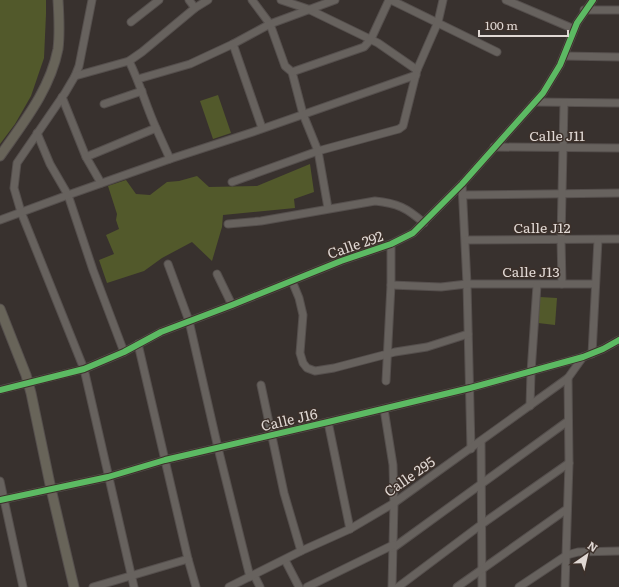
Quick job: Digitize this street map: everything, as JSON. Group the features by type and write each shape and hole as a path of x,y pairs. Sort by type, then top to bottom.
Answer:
{"main road":[{"path":"0,156 35,106 46,86 58,49 58,0"},
{"path":"0,309 28,383 74,587"}],"street":[{"path":"92,0 79,66 75,76 17,163 14,188 21,212 84,369 134,587"},
{"path":"131,22 159,0"},
{"path":"189,0 195,8"},
{"path":"75,76 129,61 195,8 208,0"},
{"path":"252,0 270,24 285,66 292,72 303,114 318,151 328,208"},
{"path":"280,0 297,3 371,39 416,73"},
{"path":"138,79 190,64 233,44 270,24 335,0"},
{"path":"292,72 364,47 371,39 390,0 497,52"},
{"path":"232,182 318,151 402,126 416,73 438,22 443,0"},
{"path":"506,0 574,29"},
{"name":"Calle 292","path":"0,390 84,369 124,352 161,332 189,320 232,306 341,261 391,244 413,233 462,184 535,102 555,76 574,29 584,10 593,0"},
{"path":"584,10 619,10"},
{"path":"233,44 262,128"},
{"path":"564,56 619,56"},
{"path":"129,61 138,79 148,110 170,159"},
{"path":"0,220 170,159 253,132 416,73"},
{"path":"104,104 142,91"},
{"path":"62,97 86,156 101,183"},
{"path":"535,102 619,103"},
{"path":"562,284 561,239 564,103"},
{"path":"86,156 156,128"},
{"path":"37,132 50,164 68,195 93,270 124,352"},
{"name":"Calle J11","path":"494,147 619,148"},
{"path":"462,184 466,240 471,449"},
{"path":"463,195 619,193"},
{"path":"228,224 268,220 375,200 390,202 410,211 424,223"},
{"name":"Calle J12","path":"466,240 619,239"},
{"path":"592,354 598,240"},
{"path":"386,381 391,244"},
{"path":"168,264 189,320 218,448 252,576 260,587"},
{"path":"217,274 232,306"},
{"path":"292,281 303,315 300,353 302,362 307,368 315,371 334,368 396,352 427,347 468,334"},
{"name":"Calle J13","path":"390,285 441,287 467,284 595,284"},
{"path":"530,406 537,284"},
{"name":"Calle J16","path":"2,500 108,477 165,460 470,388 583,357 619,340"},
{"path":"138,344 188,559 196,587"},
{"name":"Calle 295","path":"229,587 350,528 394,503 568,378 583,357"},
{"path":"565,587 569,463 568,378"},
{"path":"261,385 284,494 301,551"},
{"path":"383,587 392,585 394,503 393,465 384,409"},
{"path":"307,587 393,546 482,484 568,421"},
{"path":"328,422 350,528"},
{"path":"481,441 482,587"},
{"path":"398,587 482,524 569,463"},
{"path":"0,481 2,500 22,587"},
{"path":"457,587 567,509"},
{"path":"518,587 567,554 578,552 619,551"},
{"path":"93,587 188,559"},
{"path":"285,560 299,587"}],"green space":[{"path":"0,0 46,0 46,14 44,58 31,96 15,124 0,144"},
{"path":"218,95 231,133 213,139 200,101"},
{"path":"310,164 314,192 294,199 295,208 223,215 222,227 212,261 192,242 162,258 144,271 107,283 99,260 114,254 106,235 119,229 116,220 117,214 108,186 126,180 136,194 150,195 167,182 179,181 197,176 209,187 257,186"},
{"path":"540,297 557,298 555,325 538,323"}],"cycle path":[{"path":"0,390 84,369 124,352 161,332 341,261 391,244 413,233 462,184 543,93 560,65 577,23 593,0"},
{"path":"0,500 108,477 165,460 470,388 583,357 603,349 619,340"}]}
